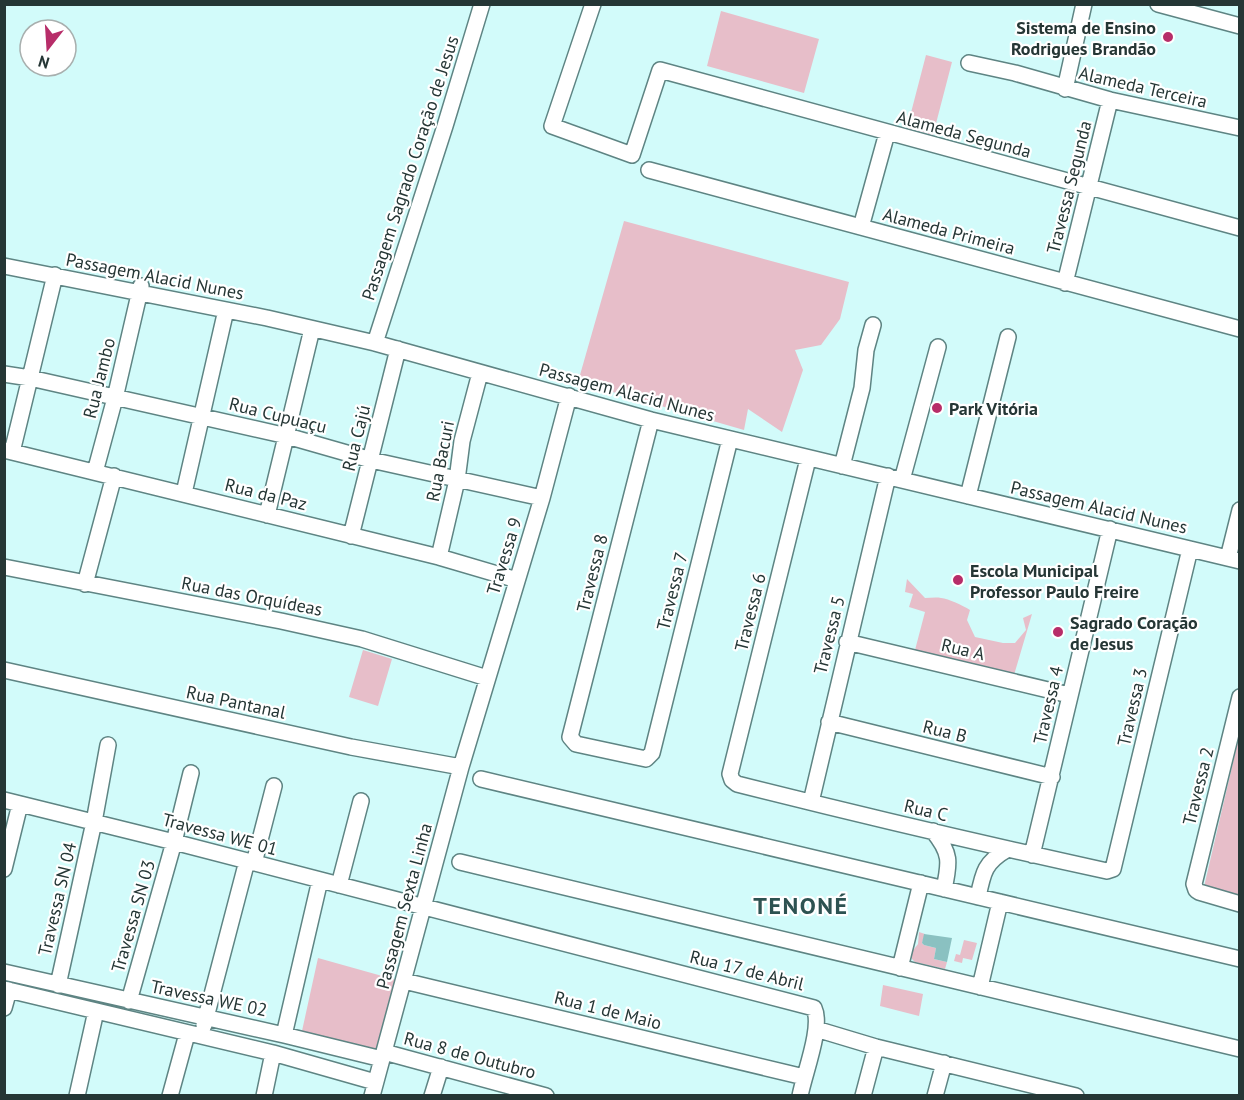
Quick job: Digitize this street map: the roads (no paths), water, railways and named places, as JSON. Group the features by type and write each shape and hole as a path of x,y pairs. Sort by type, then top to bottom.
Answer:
{"street":[{"name":"Passagem Sagrado Coração de Jesus","path":"375,343 482,4"},
{"name":"Alameda Segunda","path":"593,4 552,126 632,155 660,70 1239,228"},
{"path":"1065,88 1084,4"},
{"path":"1158,4 1239,26"},
{"name":"Alameda Terceira","path":"969,63 1015,73 1110,100 1239,129"},
{"name":"Travessa Segunda","path":"1065,283 1110,100"},
{"path":"861,227 887,133"},
{"name":"Alameda Primeira","path":"649,170 1239,329"},
{"name":"Passagem Alacid Nunes","path":"4,266 141,289 375,343 730,440 1234,560"},
{"path":"8,451 30,378 55,275"},
{"name":"Rua Jambo","path":"95,472 141,289"},
{"path":"184,494 226,310"},
{"path":"842,466 862,388 866,350 873,325"},
{"path":"267,515 312,329"},
{"path":"968,496 1008,338"},
{"name":"Travessa 5","path":"811,802 847,642 895,478 938,347"},
{"name":"Rua Cajú","path":"351,536 398,349"},
{"name":"Rua Bacuri","path":"439,557 457,480 462,441 480,373"},
{"name":"Rua Cupuaçu","path":"4,374 287,436 371,460 542,498"},
{"name":"Travessa 9","path":"473,727 542,498 569,396"},
{"name":"Travessa 8","path":"651,420 570,737 576,744 646,759 652,753"},
{"name":"Travessa 7","path":"652,753 730,440"},
{"name":"Rua da Paz","path":"8,451 439,557 517,580"},
{"name":"Travessa 6","path":"808,459 730,774 732,780 737,784 811,802"},
{"path":"85,584 114,476"},
{"path":"1234,560 1239,510"},
{"name":"Travessa 4","path":"1032,855 1110,529"},
{"name":"Travessa 3","path":"1107,871 1113,869 1190,549"},
{"name":"Rua das Orquídeas","path":"4,567 362,639 487,678"},
{"name":"Rua A","path":"847,642 1069,695"},
{"name":"Rua Pantanal","path":"4,670 351,747 461,767"},
{"name":"Travessa 2","path":"1239,698 1194,884 1199,892 1239,904"},
{"name":"Rua B","path":"829,722 1052,777"},
{"name":"Passagem Sexta Linha","path":"374,1089 473,727"},
{"name":"Travessa SN 04","path":"58,985 94,822 108,745"},
{"name":"Travessa SN 03","path":"129,1001 191,773"},
{"path":"481,779 1239,959"},
{"path":"170,1095 194,1035 206,1018 274,786"},
{"path":"339,885 361,801"},
{"path":"4,869 12,802"},
{"name":"Travessa WE 01","path":"12,802 424,908"},
{"name":"Rua C","path":"811,802 1107,871"},
{"path":"933,831 943,844 949,858 944,889"},
{"path":"978,897 982,876 994,857 1008,849"},
{"path":"460,862 1239,1049"},
{"path":"284,1035 320,880"},
{"path":"900,968 921,883"},
{"path":"980,987 1000,902"},
{"name":"Rua 17 de Abril","path":"424,908 803,1004 814,1008 817,1015 816,1029"},
{"name":"Travessa WE 02","path":"4,972 383,1055"},
{"path":"4,1008 12,991 27,977"},
{"name":"Rua 1 de Maio","path":"404,981 804,1077"},
{"path":"12,991 273,1053 374,1089"},
{"path":"77,1095 96,1011"},
{"path":"800,1095 816,1029 876,1047 944,1063 1015,1088 1076,1095"},
{"path":"863,1095 876,1047"},
{"path":"264,1095 273,1053"},
{"name":"Rua 8 de Outubro","path":"383,1055 441,1067 546,1095"},
{"path":"935,1095 944,1063"},
{"path":"432,1095 441,1067"}],"water":[{"path":"924,934 952,938 947,962 934,959 936,948 922,943"}],"place":[{"name":"Sistema de Ensino Rodrigues Brandão","path":"1168,37"},
{"name":"Park Vitória","path":"937,408"},
{"name":"Escola Municipal Professor Paulo Freire","path":"958,580"},
{"name":"Sagrado Coração de Jesus","path":"1058,632"}],"district":[{"name":"TENONÉ","path":"801,905"}]}
